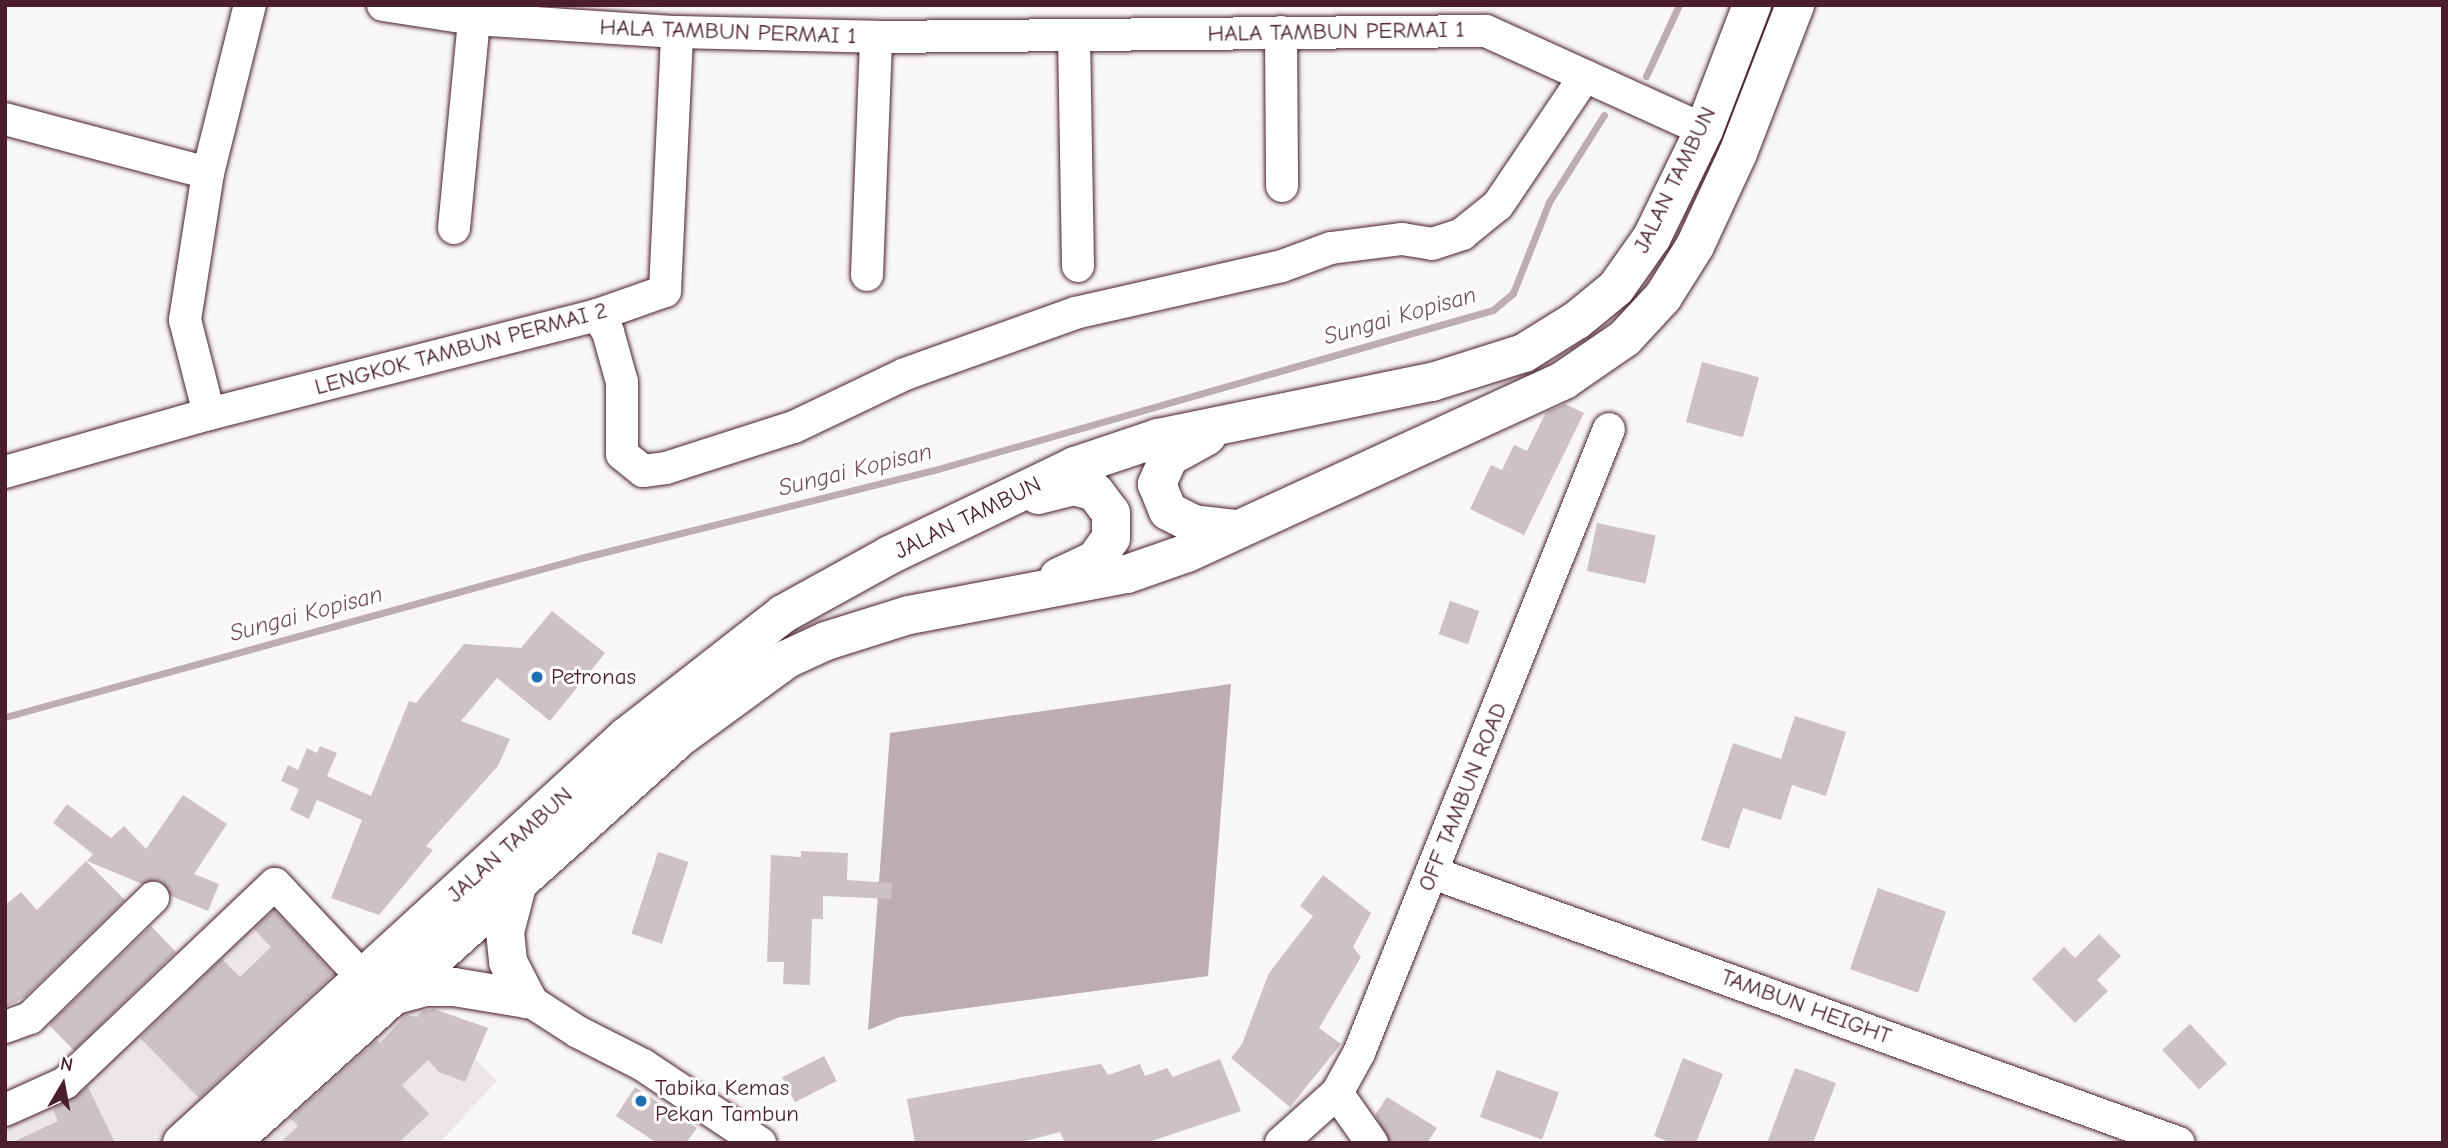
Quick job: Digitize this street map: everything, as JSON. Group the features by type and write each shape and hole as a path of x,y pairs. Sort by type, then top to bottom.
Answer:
{"main road":[{"name":"JALAN TAMBUN","path":"230,1143 378,988 627,736 783,614 890,555 1075,466 1158,438 1432,383 1524,353 1577,320 1615,288 1653,237 1703,130 1752,5"},
{"name":"JALAN TAMBUN","path":"182,1143 378,988 469,926 517,886 679,738 787,659 826,641 909,615 1035,589 1127,574 1236,529 1564,380 1625,338 1685,267 1738,153 1795,5"},
{"path":"1227,424 1169,457 1157,484 1168,511 1193,524 1236,529"},
{"path":"995,506 1074,485 1095,492 1111,513 1111,538 1095,560 1035,589"},
{"path":"517,886 505,932 508,962 527,999"},
{"path":"378,988 454,987 527,999"}],"street":[{"path":"209,414 185,320 208,173 250,5"},
{"name":"HALA TAMBUN PERMAI 1","path":"383,5 474,19 677,32 876,37 1486,32 1703,130"},
{"path":"454,228 474,19"},
{"name":"LENGKOK TAMBUN PERMAI 2","path":"5,472 209,414 597,315 660,295 668,283 677,32"},
{"path":"1281,32 1282,186"},
{"path":"1074,36 1079,266"},
{"path":"867,275 876,37"},
{"path":"597,315 608,332 622,382 622,454 643,471 666,467 794,427 905,374 1075,313 1282,266 1331,248 1402,239 1432,244 1462,234 1498,205 1585,76"},
{"path":"5,120 208,173"},
{"name":"OFF TAMBUN ROAD","path":"1281,1143 1337,1093 1359,1053 1609,429"},
{"name":"TAMBUN HEIGHT","path":"1433,873 2179,1143"},
{"path":"5,1110 65,1083 275,884 378,988"},
{"path":"5,1027 30,1018 153,898"},
{"path":"527,999 578,1032 643,1065 760,1143"},
{"path":"1337,1093 1372,1143"}],"shaded area":[{"path":"1231,684 1208,976 900,1017 868,1030 890,733"},
{"path":"274,861 497,1081 439,1143 5,1143 5,1092 62,1074"}],"building":[{"path":"1702,362 1759,377 1743,437 1686,422"},
{"path":"1565,404 1584,413 1524,535 1470,509 1491,465 1502,470 1514,445 1527,451 1546,412"},
{"path":"1597,523 1656,535 1646,583 1587,571"},
{"path":"1450,601 1479,611 1468,644 1439,634"},
{"path":"552,611 605,653 550,721 497,678 461,721 510,739 498,766 426,846 433,850 379,915 331,898 362,820 317,800 309,819 290,810 299,789 281,781 288,765 298,770 307,748 317,753 320,746 337,753 327,776 371,796 409,701 416,703 464,644 521,648"},
{"path":"1795,716 1846,732 1826,796 1792,785 1781,820 1743,808 1729,849 1701,840 1733,743 1781,759"},
{"path":"183,795 227,824 194,874 219,884 208,911 171,896 159,881 142,884 87,861 93,854 53,823 67,804 111,838 124,826 146,849"},
{"path":"801,851 848,853 847,880 892,883 891,899 823,896 823,919 812,919 810,985 783,984 784,962 767,962 771,855 801,857"},
{"path":"658,852 688,862 662,944 631,934"},
{"path":"86,861 125,900 25,997 5,1007 5,905 21,892 37,910"},
{"path":"1323,875 1371,913 1353,947 1361,957 1319,1028 1341,1044 1290,1107 1231,1058 1242,1044 1269,973 1313,916 1300,906"},
{"path":"1878,888 1946,911 1918,993 1850,969"},
{"path":"274,910 334,974 199,1098 140,1038 222,959 240,977 271,947 254,929"},
{"path":"151,926 176,952 74,1051 49,1025"},
{"path":"2099,934 2121,956 2097,980 2108,991 2075,1023 2032,979 2064,947 2075,958"},
{"path":"434,1009 488,1028 465,1082 439,1072 428,1060 402,1085 429,1114 398,1143 280,1143 298,1126 290,1118 377,1040 380,1043 406,1015 417,1017 422,1011"},
{"path":"2190,1024 2227,1063 2199,1089 2162,1050"},
{"path":"824,1056 837,1081 795,1102 782,1077"},
{"path":"1683,1058 1723,1074 1696,1143 1672,1143 1654,1136"},
{"path":"1220,1059 1241,1111 1146,1143 1065,1143 1060,1132 1018,1143 915,1143 907,1099 1101,1064 1108,1075 1140,1064 1145,1076 1167,1068 1173,1077"},
{"path":"1795,1068 1836,1083 1813,1143 1767,1143"},
{"path":"1497,1070 1559,1093 1542,1140 1480,1117"},
{"path":"88,1087 115,1143 11,1143 58,1121 53,1109"},
{"name":"Tabika Kemas Pekan Tambun","path":"635,1087 697,1128 686,1143 657,1143 616,1116"},
{"path":"1387,1097 1437,1128 1427,1143 1390,1143 1375,1115"}],"waterway":[{"path":"1646,76 1679,5"},
{"name":"Sungai Kopisan","path":"5,717 581,558 931,471 1493,310 1513,293 1549,202 1604,115"}],"place":[{"name":"Petronas","path":"537,677"},
{"name":"Tabika Kemas Pekan Tambun","path":"641,1101"}]}
